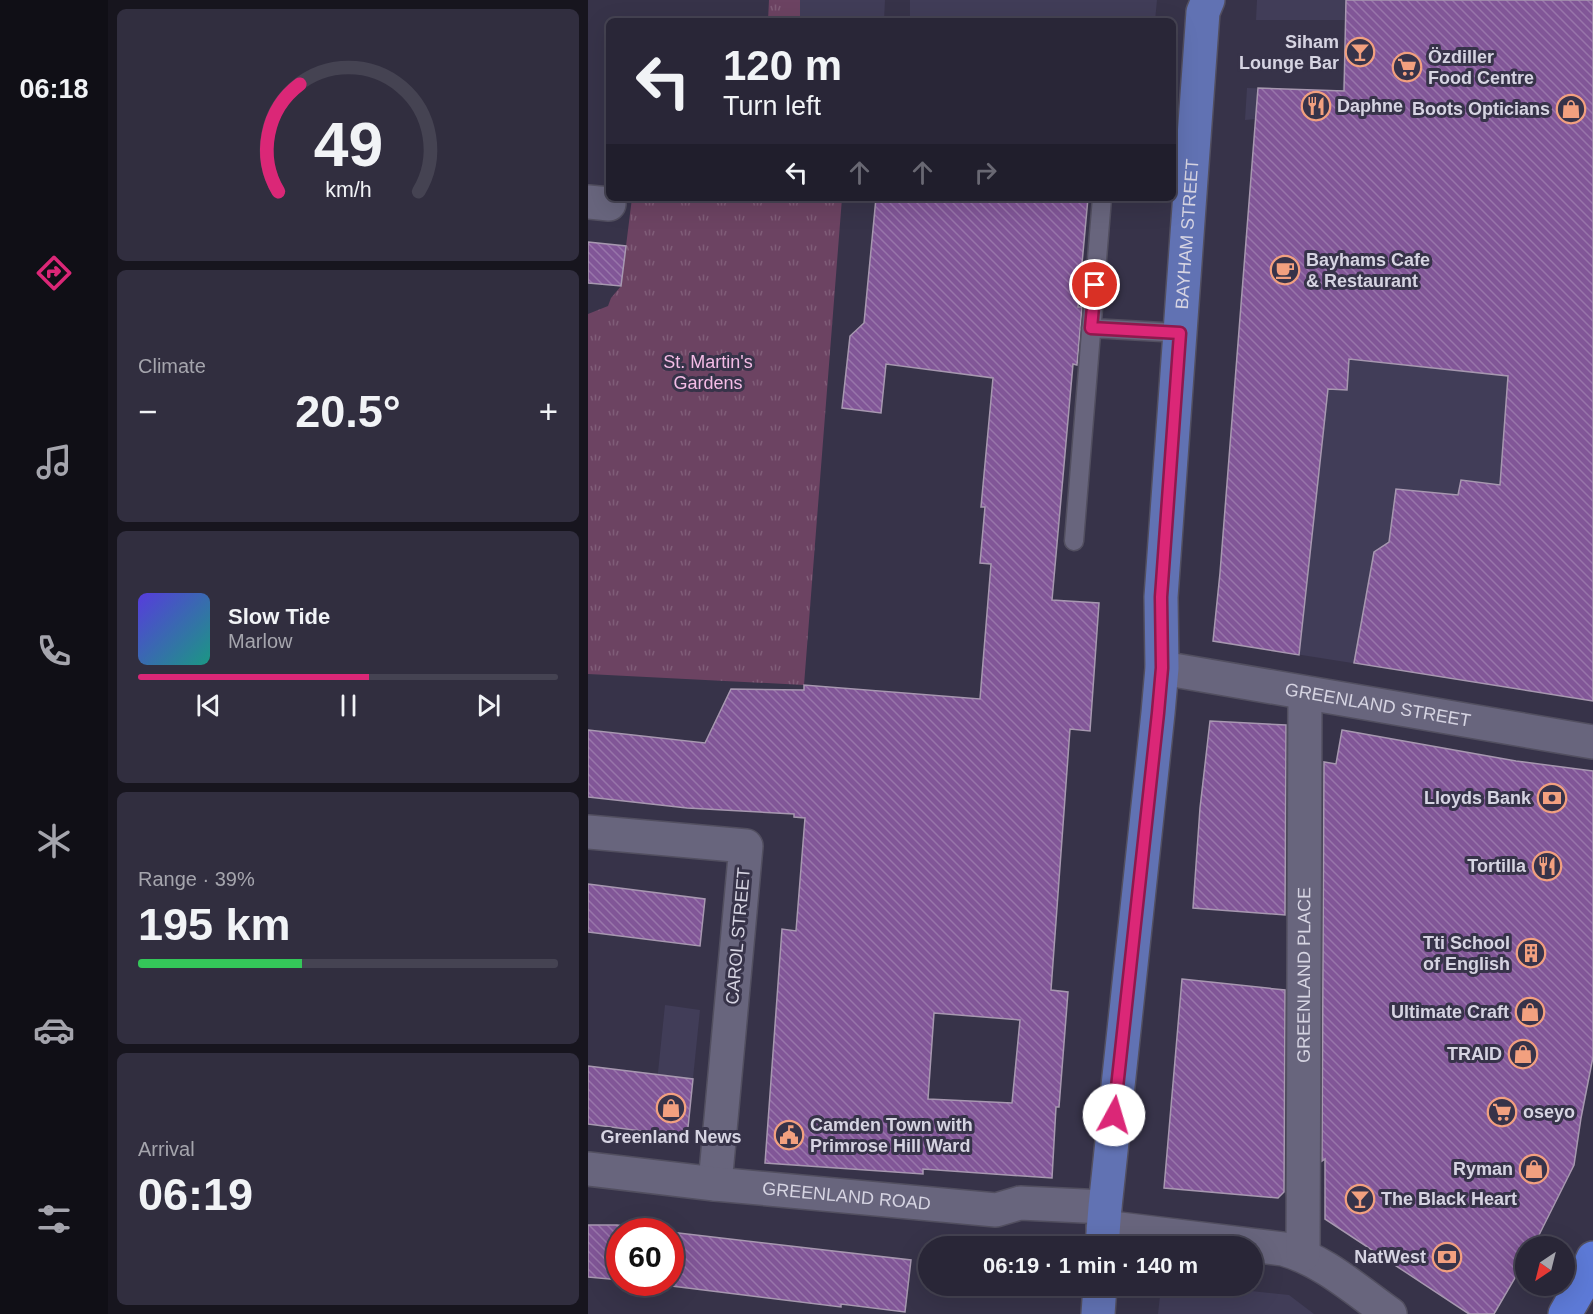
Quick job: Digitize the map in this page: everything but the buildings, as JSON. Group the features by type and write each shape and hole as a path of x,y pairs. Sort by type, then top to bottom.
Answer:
{"highway":[{"path":"1565,1314 1593,1258"}],"main road":[{"name":"BAYHAM STREET","path":"1104,1227 1162,668 1161,597 1205,6"},
{"path":"1098,1314 1099,1296"}],"street":[{"name":"GREENLAND STREET","path":"1162,668 1593,742"},
{"name":"GREENLAND PLACE","path":"1303,1255 1305,1217 1305,693"},
{"name":"CAROL STREET","path":"588,832 746,846 715,1184"},
{"name":"GREENLAND ROAD","path":"588,1169 715,1184 996,1210 1020,1203 1104,1227 1282,1249 1303,1255 1318,1263 1390,1314"}],"lane":[{"path":"1074,541 1102,201"},
{"path":"1091,328 1180,333"}],"shaded area":[{"path":"800,0 885,0 884,18 800,18"},
{"path":"910,0 1157,0 1155,18 910,18"},
{"path":"1257,0 1593,0 1593,701 1213,641 1256,119 1245,120 1247,88 1342,91 1345,65 1346,20 1256,20"},
{"path":"665,1005 700,1010 687,1137 648,1131 657,1082"},
{"path":"1263,1292 1289,1295 1314,1314 1158,1314 1160,1296 1263,1296"}],"green space":[{"path":"769,0 800,0 800,18 768,18"},
{"name":"St. Martin's Gardens","path":"632,201 842,201 804,685 588,674 588,314 608,306 611,298 621,286"}],"place":[{"name":"Siham Lounge Bar","path":"1360,52"},
{"name":"Özdiller Food Centre","path":"1407,67"},
{"name":"Daphne","path":"1316,106"},
{"name":"Boots Opticians","path":"1571,109"},
{"name":"Bayhams Cafe & Restaurant","path":"1285,270"},
{"name":"Lloyds Bank","path":"1552,798"},
{"name":"Tortilla","path":"1547,866"},
{"name":"Tti School of English","path":"1531,953"},
{"name":"Ultimate Craft","path":"1530,1012"},
{"name":"TRAID","path":"1523,1054"},
{"name":"Greenland News","path":"671,1108"},
{"name":"oseyo","path":"1502,1112"},
{"name":"Camden Town with Primrose Hill Ward","path":"789,1135"},
{"name":"Ryman","path":"1534,1169"},
{"name":"The Black Heart","path":"1360,1199"},
{"name":"NatWest","path":"1447,1257"}],"route":[{"path":"1095,285 1091,328 1180,333 1161,597 1162,668 1114,1115"}]}
